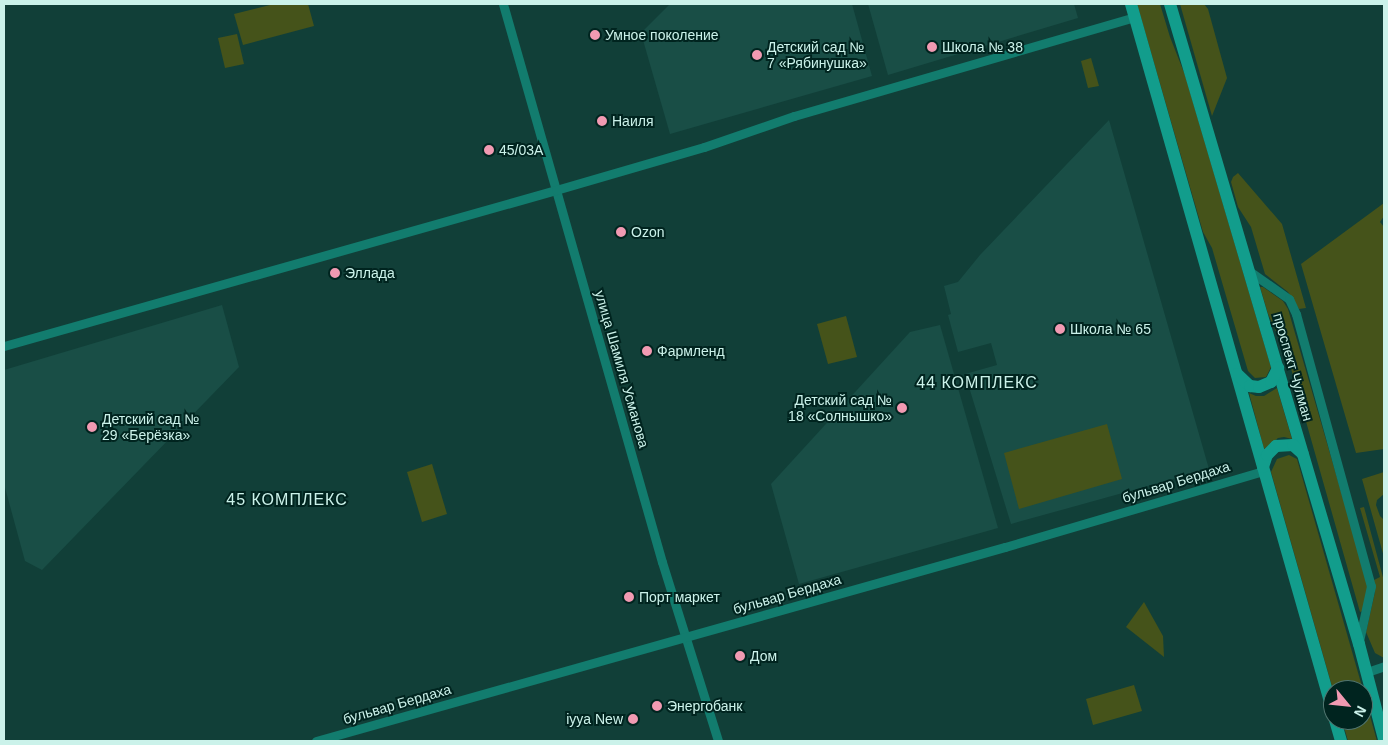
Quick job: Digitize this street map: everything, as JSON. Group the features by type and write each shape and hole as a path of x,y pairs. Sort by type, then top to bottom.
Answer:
{"main road":[{"path":"1130,4 1324,680"},
{"name":"проспект Чулман","path":"1170,4 1359,644 1384,739"},
{"path":"1236,372 1250,386 1259,387 1270,382 1278,368"},
{"path":"1264,469 1267,455 1276,446 1294,446 1303,454"}],"street":[{"name":"улица Шамиля Усманова","path":"503,4 662,562 718,741"},
{"path":"4,346 704,147 794,116 1134,17"},
{"path":"1249,270 1289,299 1296,314 1371,586 1359,644"},
{"name":"бульвар Бердаха","path":"316,741 1005,547 1264,469"},
{"path":"1367,672 1384,666"}],"shaded area":[{"name":"Детский сад № 7 «Рябинушка»","path":"670,4 852,4 872,76 670,134 641,33"},
{"name":"Школа № 38","path":"868,4 1074,4 1078,18 888,75"},
{"name":"Школа № 65","path":"1109,120 1209,469 1011,524 965,374 997,365 991,343 958,352 948,315 951,314 944,286 958,282 980,255"},
{"name":"Детский сад № 29 «Берёзка»","path":"222,305 239,367 42,570 25,561 4,484 4,370"},
{"name":"Детский сад № 18 «Солнышко»","path":"940,325 998,528 799,584 771,484 910,332"}],"green space":[{"path":"274,4 308,4 314,26 243,45 234,14"},
{"path":"1137,4 1160,4 1170,37 1185,75 1271,367 1266,377 1255,378 1248,371 1212,248 1203,232"},
{"path":"1180,4 1204,4 1208,9 1227,78 1212,116"},
{"path":"237,34 244,64 225,68 218,38"},
{"path":"1091,58 1099,86 1088,88 1081,61"},
{"path":"1238,173 1282,224 1306,308 1299,309 1288,292 1265,274 1251,227 1238,207 1231,182"},
{"path":"1384,203 1384,216 1380,222 1384,227 1384,449 1356,453 1301,264"},
{"path":"1260,287 1263,287 1283,301 1288,309 1368,584 1363,611 1360,612 1288,358 1268,314"},
{"path":"846,316 857,357 828,364 817,324"},
{"path":"1277,388 1292,439 1278,438 1264,449 1249,393 1256,396 1264,396"},
{"path":"1107,424 1122,479 1019,509 1004,453"},
{"path":"1289,455 1297,459 1360,680 1330,680 1271,472 1277,459"},
{"path":"432,464 447,514 422,522 407,472"},
{"path":"1384,472 1384,494 1377,500 1376,505 1380,516 1384,520 1384,557 1362,479"},
{"path":"1364,507 1384,581 1384,658 1375,653 1366,632 1375,592 1374,580 1380,577 1360,508"},
{"path":"1144,602 1163,636 1164,657 1126,627"},
{"path":"1134,685 1142,711 1093,725 1086,699"},
{"path":"1373,727 1377,741 1348,741 1345,730 1373,730"}],"place":[{"name":"Умное поколение","path":"595,35"},
{"name":"Школа № 38","path":"932,47"},
{"name":"Детский сад № 7 «Рябинушка»","path":"757,55"},
{"name":"Наиля","path":"602,121"},
{"name":"45/03А","path":"489,150"},
{"name":"Ozon","path":"621,232"},
{"name":"Эллада","path":"335,273"},
{"name":"Школа № 65","path":"1060,329"},
{"name":"Фармленд","path":"647,351"},
{"name":"Детский сад № 18 «Солнышко»","path":"902,408"},
{"name":"Детский сад № 29 «Берёзка»","path":"92,427"},
{"name":"Порт маркет","path":"629,597"},
{"name":"Дом","path":"740,656"},
{"name":"Энергобанк","path":"657,706"},
{"name":"iyya New","path":"633,719"}],"district":[{"name":"44 КОМПЛЕКС","path":"977,383"},
{"name":"45 КОМПЛЕКС","path":"287,500"}]}
